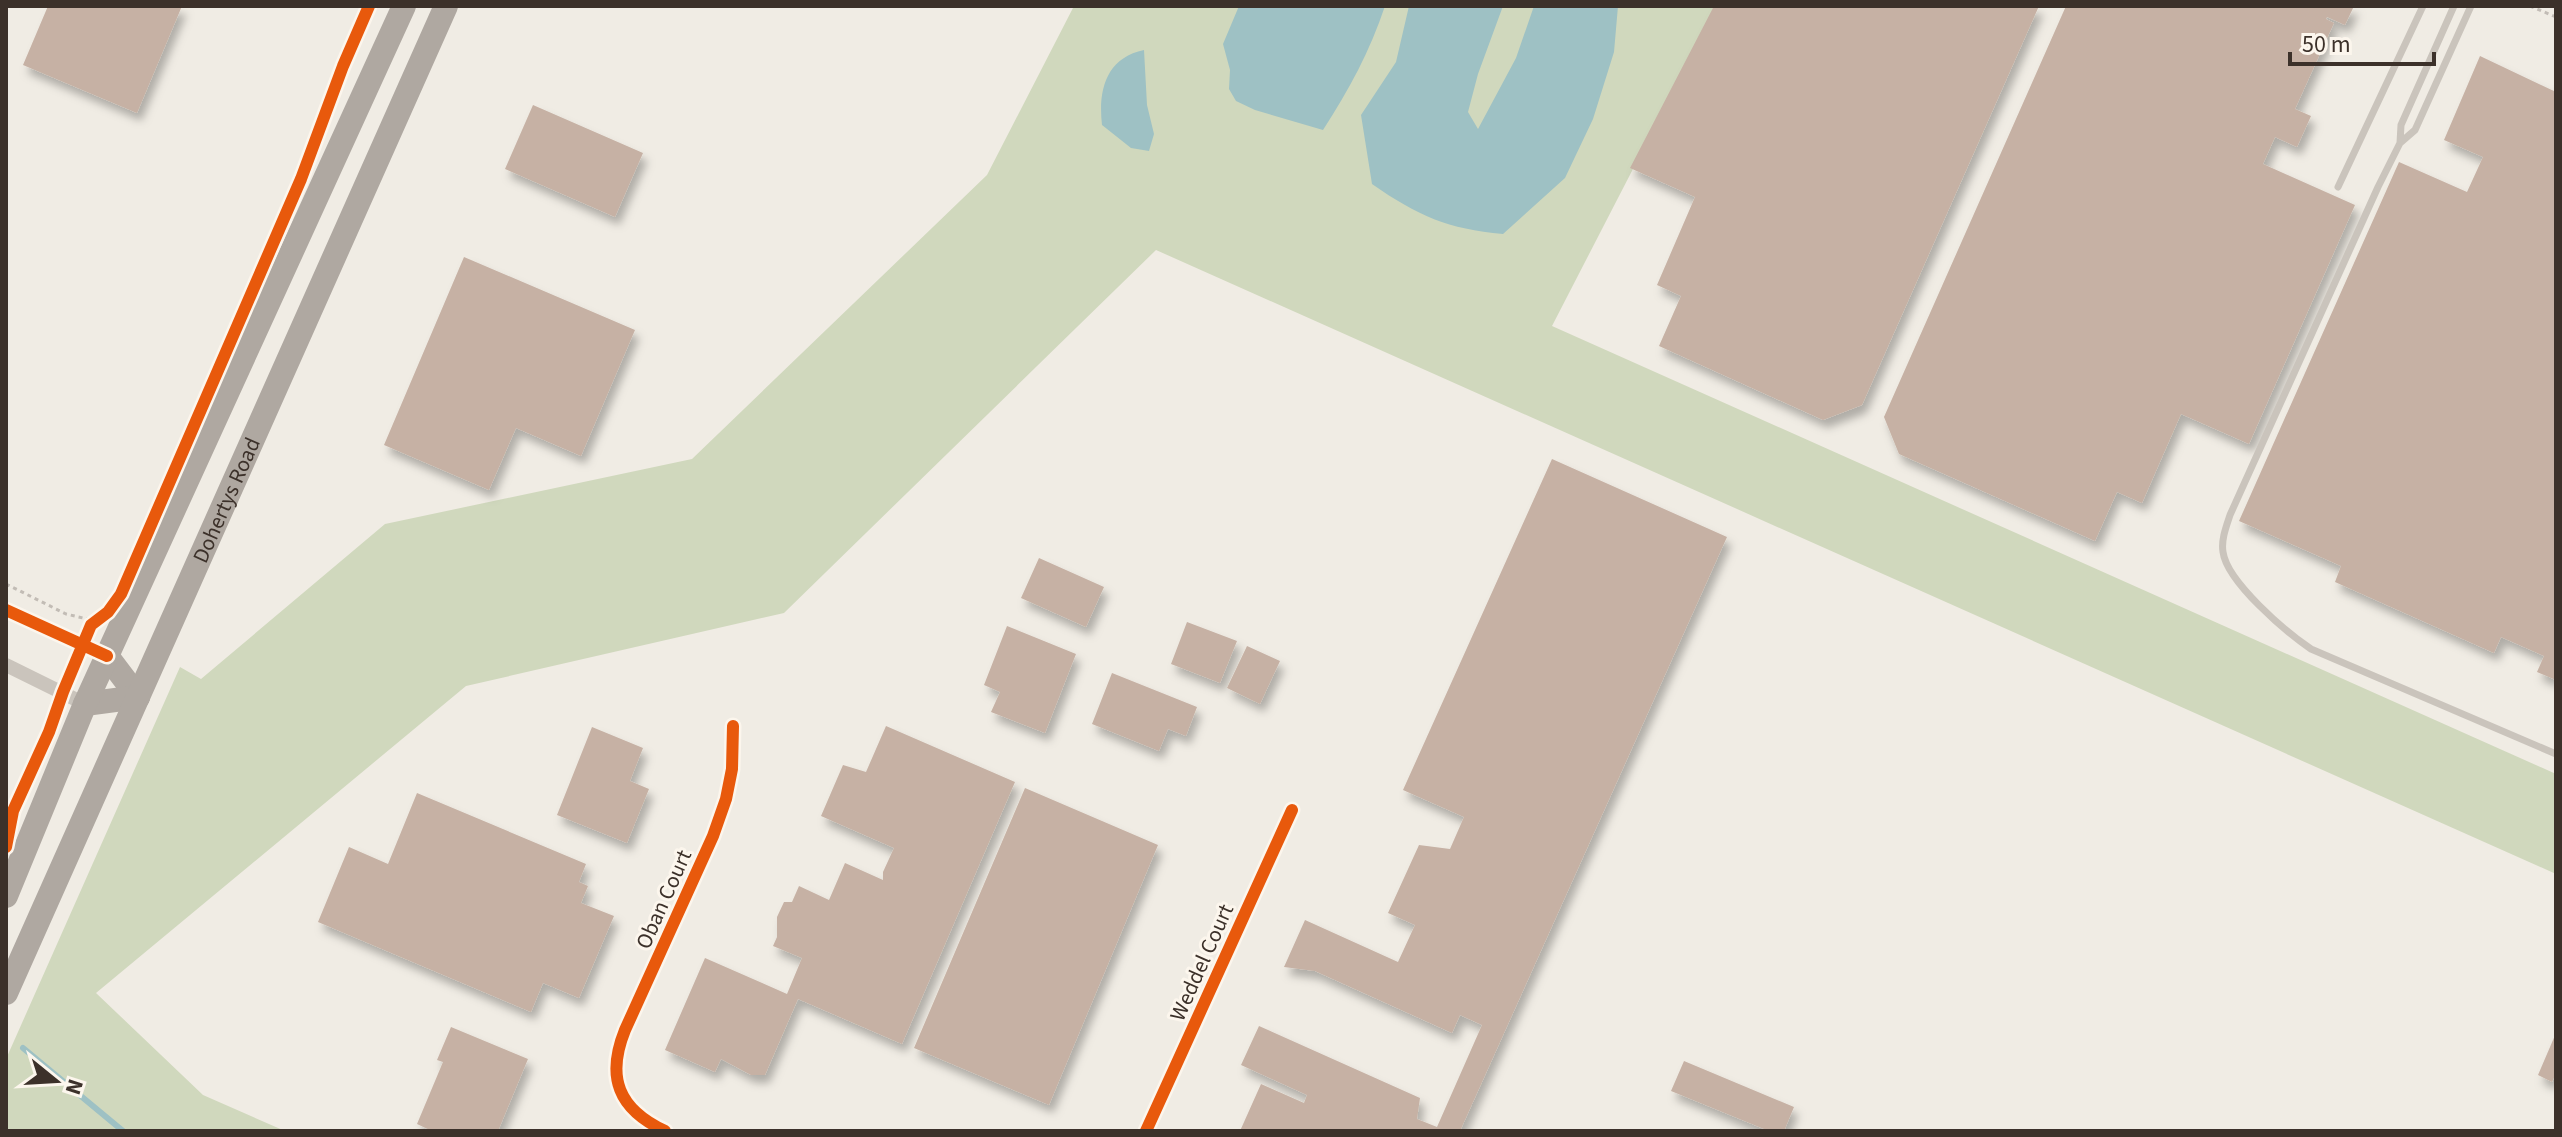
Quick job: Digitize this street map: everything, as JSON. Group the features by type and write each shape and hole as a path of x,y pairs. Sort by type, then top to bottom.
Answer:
{"main road":[{"name":"Dohertys Road","path":"6,896 85,704 404,6"},
{"name":"Dohertys Road","path":"6,993 446,6"},
{"path":"339,152 374,167"},
{"path":"85,704 138,697 107,656"}],"street":[{"path":"6,610 107,656"},
{"path":"6,665 85,704"},
{"name":"Oban Court","path":"665,1131 641,1117 618,1084 614,1072 617,1051 703,859 726,799 732,769 733,726"},
{"name":"Weddel Court","path":"1146,1131 1292,810"}],"lane":[{"path":"2338,187 2423,6"},
{"path":"2400,143 2401,125 2454,6"},
{"path":"2471,6 2415,130 2400,143 2378,187 2230,515 2222,544 2223,554 2227,568 2265,611 2311,649 2556,754"}],"path":[{"path":"2530,6 2556,17"},
{"path":"6,584 66,614 96,621"}],"green space":[{"path":"1074,6 1717,6 1552,326 2556,774 2556,874 1156,250 784,613 466,686 96,993 203,1095 285,1131 6,1131 6,1059 180,667 201,679 385,524 692,459 987,175"}],"water":[{"path":"1239,6 1385,6 1358,70 1323,130 1255,110 1236,101 1229,89 1230,70 1223,44"},
{"path":"1409,6 1503,6 1478,74 1468,112 1478,129 1516,58 1534,6 1618,6 1614,52 1593,119 1565,178 1503,234 1466,229 1434,219 1404,205 1372,184 1361,115 1396,62"},
{"path":"1144,50 1147,105 1154,134 1149,151 1131,148 1102,125 1101,112 1107,77 1113,68 1131,54"}],"building":[{"path":"48,6 182,6 137,113 23,65"},
{"path":"1714,6 2039,6 1862,405 1823,420 1659,346 1681,296 1657,285 1695,197 1630,168"},
{"path":"2066,6 2354,6 2345,25 2326,19 2334,23 2295,109 2311,116 2297,147 2275,137 2263,164 2355,205 2249,444 2181,414 2142,503 2117,492 2095,541 1899,454 1884,417"},
{"path":"2480,56 2556,92 2556,680 2537,672 2544,656 2501,637 2494,653 2335,582 2341,566 2239,521 2399,162 2467,192 2483,157 2444,140"},
{"path":"533,105 643,153 615,217 505,169"},
{"path":"464,257 635,330 581,456 516,428 489,490 384,445"},
{"path":"1552,459 1727,537 1460,1131 1240,1131 1261,1084 1304,1103 1307,1095 1241,1065 1259,1026 1420,1098 1417,1119 1437,1127 1482,1025 1460,1015 1452,1033 1315,971 1284,967 1305,920 1398,962 1415,925 1388,913 1419,845 1450,849 1464,817 1403,790"},
{"path":"1039,558 1104,587 1086,627 1021,598"},
{"path":"1187,622 1237,641 1220,683 1171,664"},
{"path":"1007,626 1076,654 1045,733 991,712 1000,692 984,685"},
{"path":"1247,646 1280,661 1260,704 1227,688"},
{"path":"1112,673 1197,707 1186,736 1168,729 1159,751 1092,724"},
{"path":"886,726 1015,782 902,1044 798,999 765,1075 751,1075 721,1059 715,1072 665,1050 705,958 787,994 802,958 773,946 777,937 777,917 784,902 792,902 799,886 829,900 845,863 883,880 883,872 894,848 821,816 843,765 866,772"},
{"path":"592,727 643,748 630,781 649,789 627,843 557,815"},
{"path":"1025,788 1158,845 1049,1105 914,1048"},
{"path":"417,793 586,864 579,882 588,886 581,903 614,916 579,998 543,983 531,1012 318,922 349,847 388,864"},
{"path":"451,1027 528,1059 498,1131 432,1131 417,1124 443,1062 437,1060"},
{"path":"2556,1033 2556,1073 2552,1082 2538,1075"},
{"path":"1684,1061 1794,1107 1784,1131 1769,1131 1671,1091"}],"waterway":[{"path":"23,1048 123,1131"}],"cycle path":[{"path":"6,847 13,811 49,732 91,625 108,612 121,594 301,179 369,6"},
{"path":"6,610 107,656"},
{"path":"665,1131 636,1113 620,1090 617,1077 619,1047 713,836 726,799 732,769 733,726"},
{"path":"1146,1131 1292,810"}]}
